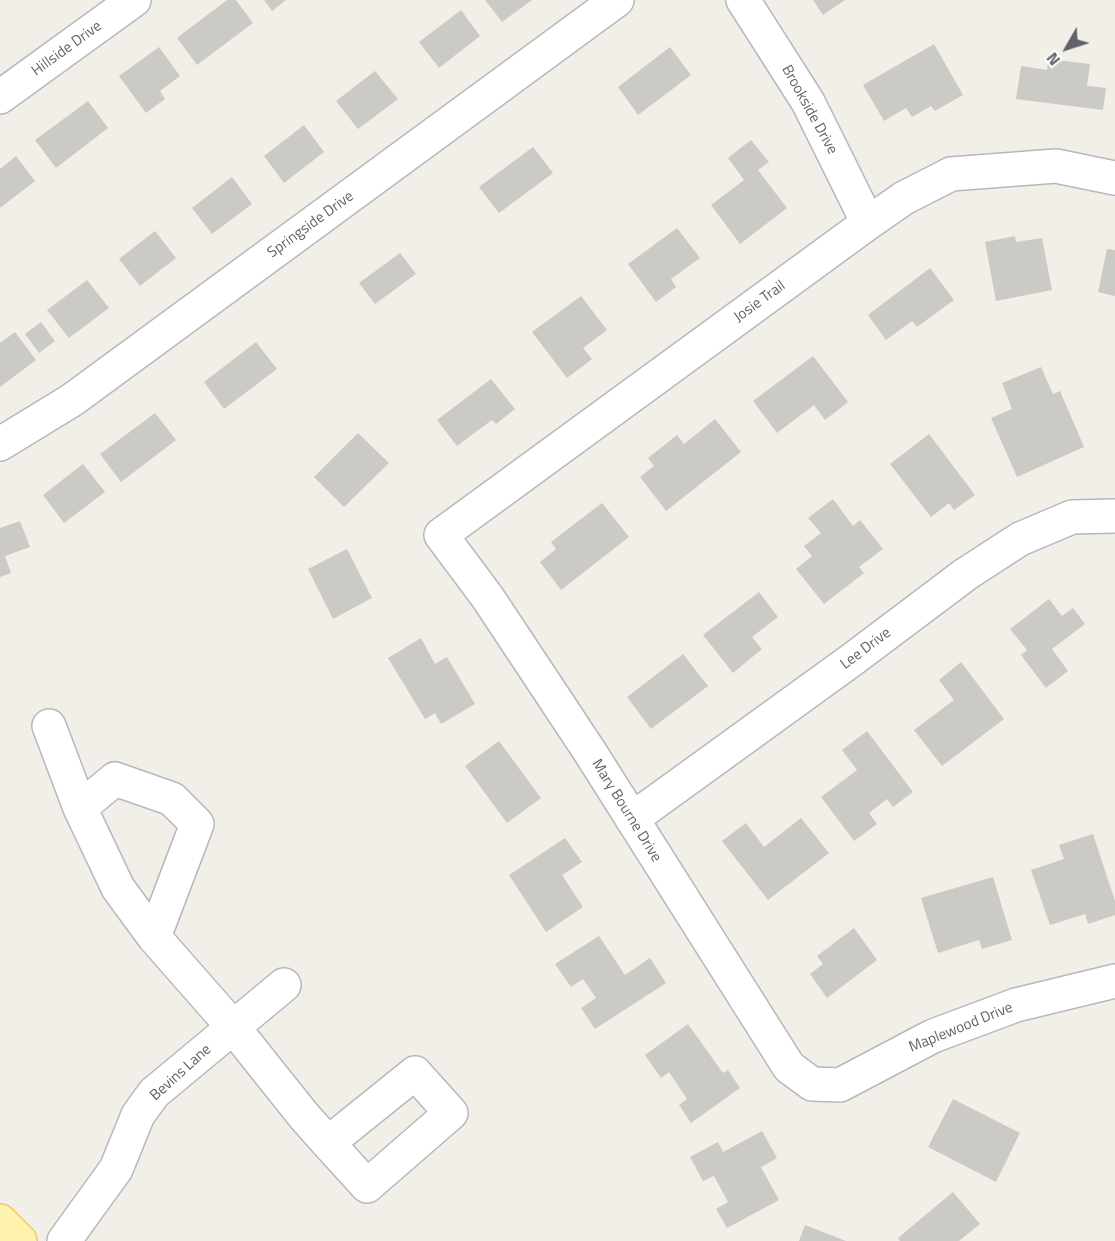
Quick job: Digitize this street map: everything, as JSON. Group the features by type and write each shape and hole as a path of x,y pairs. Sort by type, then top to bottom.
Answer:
{"main road":[{"path":"0,1221 20,1241"}],"street":[{"name":"Hillside Drive","path":"0,97 134,0"},
{"name":"Springside Drive","path":"0,444 72,400 617,0"},
{"name":"Brookside Drive","path":"743,0 808,102 868,223"},
{"name":"Josie Trail","path":"441,535 904,198 951,174 1056,166 1115,178"},
{"name":"Lee Drive","path":"632,819 966,574 1020,539 1072,518 1115,516"},
{"name":"Mary Bourne Drive","path":"441,535 488,598 590,752 789,1068 812,1084"},
{"path":"49,726 80,808 118,888 154,937 328,1143"},
{"path":"80,808 115,779 172,799 196,825 154,937"},
{"name":"Maplewood Drive","path":"812,1084 840,1085 933,1036 1016,1005 1115,981"},
{"name":"Bevins Lane","path":"64,1241 116,1169 138,1115 154,1093 284,985"}],"building":[{"path":"227,0 236,0 253,23 197,65 177,38"},
{"path":"264,0 286,0 272,11"},
{"path":"485,0 532,0 502,22"},
{"path":"813,0 845,0 823,15"},
{"path":"461,10 480,36 439,68 419,42"},
{"path":"934,44 963,95 935,111 931,106 912,117 906,108 884,121 863,85"},
{"path":"159,47 180,76 160,91 165,99 146,113 119,76"},
{"path":"670,47 691,75 638,115 618,87"},
{"path":"1048,59 1090,64 1087,86 1106,88 1103,110 1016,99 1021,66 1047,70"},
{"path":"375,71 398,99 358,129 336,101"},
{"path":"88,101 108,128 56,168 35,140"},
{"path":"304,125 324,152 284,183 264,156"},
{"path":"751,140 769,162 758,170 787,208 740,244 711,205 744,180 728,158"},
{"path":"533,147 553,173 499,213 479,187"},
{"path":"16,156 35,181 0,208 0,169"},
{"path":"232,177 252,204 212,234 192,208"},
{"path":"677,228 700,258 671,279 676,287 656,302 628,264"},
{"path":"155,231 176,258 140,286 119,259"},
{"path":"1015,236 1016,242 1042,238 1052,290 996,301 985,242"},
{"path":"1107,249 1115,250 1115,296 1098,292"},
{"path":"400,253 416,274 375,304 359,283"},
{"path":"930,268 954,300 917,327 912,321 886,340 868,315"},
{"path":"87,280 109,308 69,338 47,310"},
{"path":"581,296 607,330 583,348 592,359 567,378 532,332"},
{"path":"41,322 55,341 39,353 25,334"},
{"path":"15,332 36,360 0,387 0,343"},
{"path":"256,342 277,369 224,409 204,382"},
{"path":"813,356 848,402 825,420 814,405 777,433 753,401"},
{"path":"1041,367 1053,394 1060,391 1084,447 1017,477 991,418 1012,409 1002,383"},
{"path":"491,379 515,409 496,424 492,420 457,446 437,420"},
{"path":"155,413 176,440 121,482 100,454"},
{"path":"715,419 741,452 666,511 640,477 654,466 648,458 677,435 684,444"},
{"path":"358,433 389,463 344,507 314,477"},
{"path":"929,434 975,495 954,510 949,503 931,517 890,464"},
{"path":"83,464 105,492 64,523 43,495"},
{"path":"833,499 853,526 860,520 883,549 859,567 864,573 824,604 796,569 812,556 804,546 821,533 808,518"},
{"path":"602,503 629,537 561,590 540,562 556,549 551,542"},
{"path":"20,521 30,547 5,556 11,573 0,577 0,528"},
{"path":"347,549 372,598 333,619 308,569"},
{"path":"759,592 778,617 752,637 762,649 733,673 703,635"},
{"path":"1049,599 1062,616 1073,608 1085,624 1052,649 1068,671 1046,688 1021,655 1027,650 1010,629"},
{"path":"421,638 435,664 447,657 475,704 441,724 435,713 425,719 388,658"},
{"path":"683,654 708,686 651,729 627,697"},
{"path":"961,662 1004,719 942,766 914,730 954,700 939,680"},
{"path":"867,731 913,792 893,807 887,799 869,813 877,824 854,841 821,797 857,770 842,750"},
{"path":"499,741 541,798 507,823 465,766"},
{"path":"801,818 829,853 768,900 722,841 746,823 764,847"},
{"path":"1093,834 1115,901 1115,915 1088,924 1085,914 1050,925 1031,870 1064,859 1059,845"},
{"path":"565,838 582,862 562,875 583,907 546,932 509,875"},
{"path":"993,877 1012,940 982,949 979,940 938,953 921,898"},
{"path":"854,928 877,960 827,998 810,974 823,964 817,956"},
{"path":"599,936 625,975 650,958 666,983 595,1029 581,1008 596,998 583,979 571,987 555,964"},
{"path":"688,1024 723,1073 728,1070 740,1088 691,1123 679,1105 687,1099 669,1072 661,1078 645,1055"},
{"path":"953,1099 1020,1133 996,1182 928,1147"},
{"path":"762,1131 777,1158 761,1167 779,1200 727,1228 716,1209 728,1202 714,1176 703,1181 690,1157 718,1142 723,1152"},
{"path":"953,1192 980,1224 959,1241 900,1241 898,1238"},
{"path":"805,1225 846,1241 799,1241"}]}
